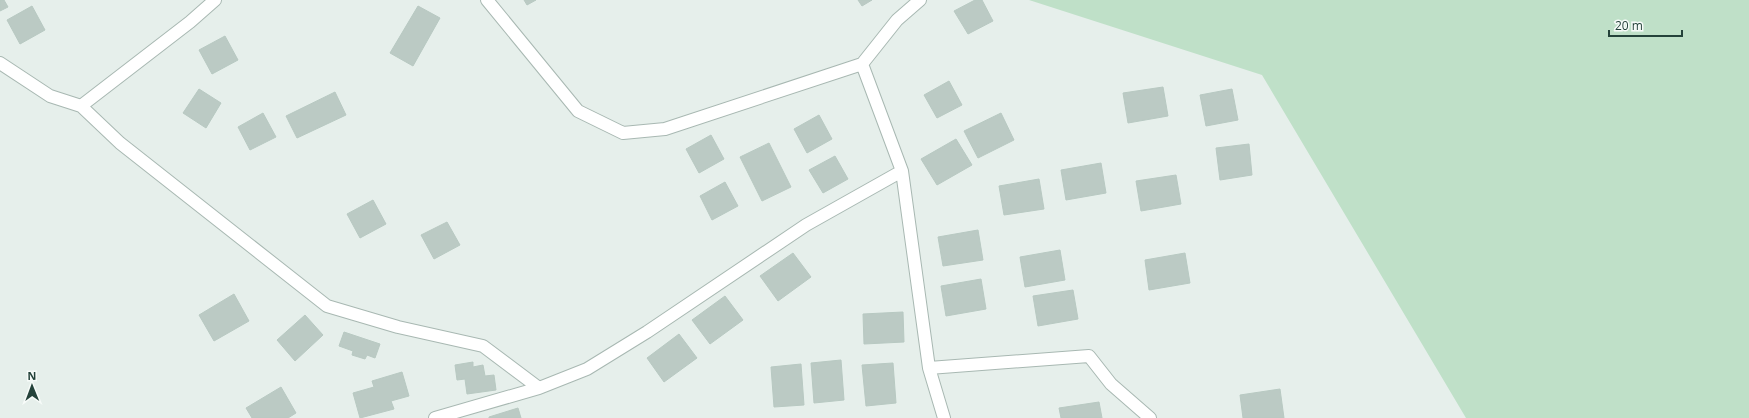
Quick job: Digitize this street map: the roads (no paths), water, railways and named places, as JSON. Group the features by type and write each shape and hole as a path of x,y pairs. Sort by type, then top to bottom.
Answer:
{"street":[{"path":"81,106 190,22 215,0"},
{"path":"487,0 578,111 623,133 666,129 862,64 897,20 920,0"},
{"path":"0,62 50,96 81,106 120,142 327,306 398,327 482,346 539,388"},
{"path":"862,64 902,171 929,368 944,418"},
{"path":"435,418 539,388 587,368 647,332 806,225 902,171"},
{"path":"929,368 1089,356 1111,384 1150,418"}]}
